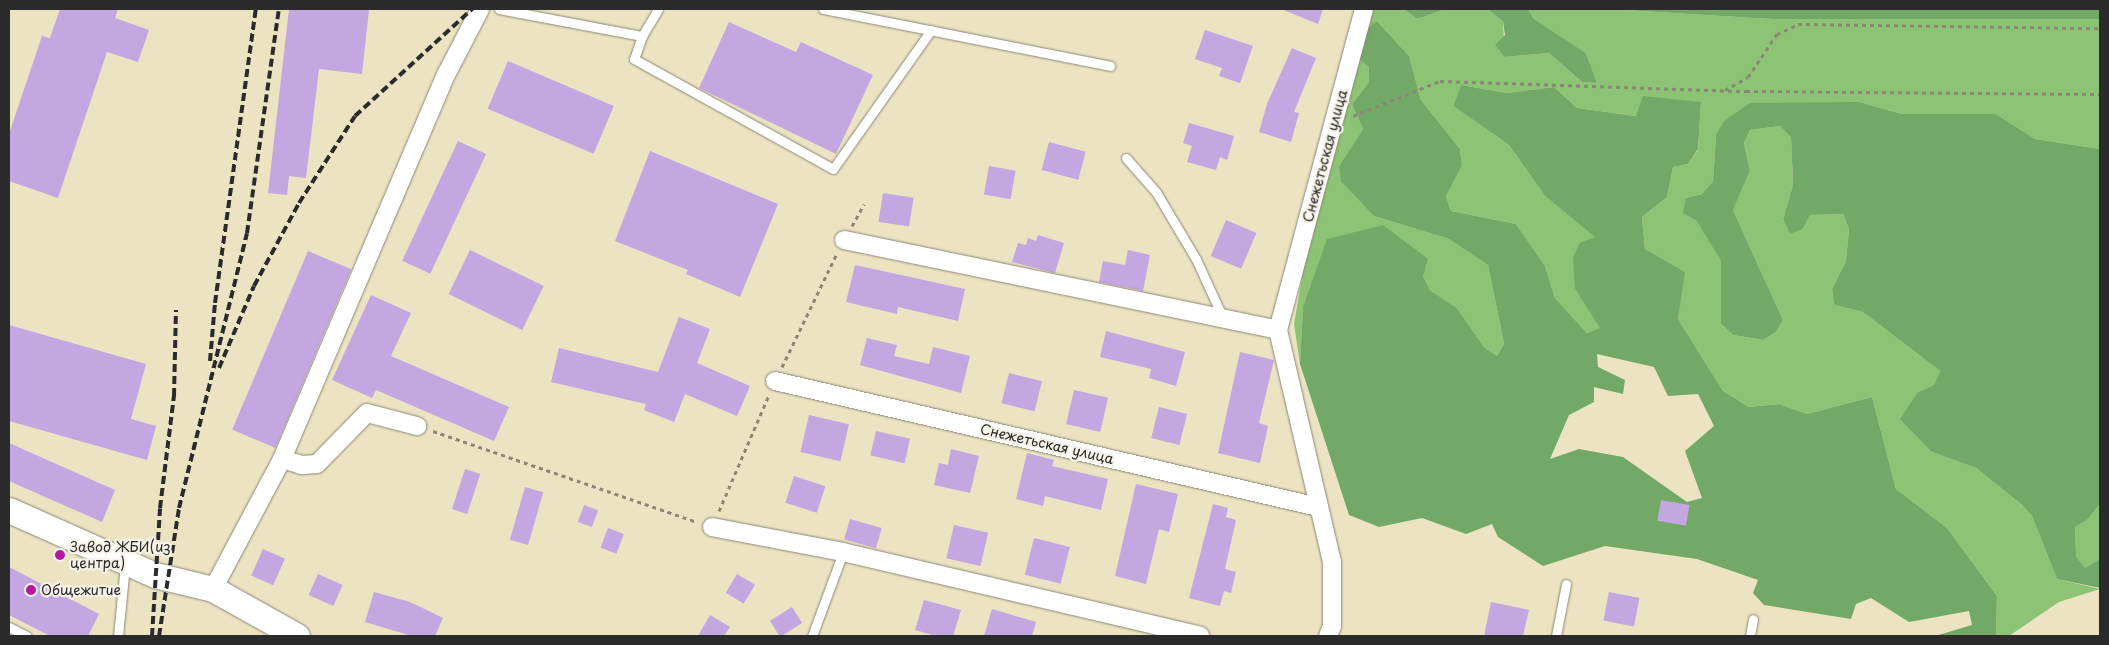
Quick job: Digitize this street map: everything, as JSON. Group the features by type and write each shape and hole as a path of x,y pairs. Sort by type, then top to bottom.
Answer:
{"street":[{"path":"213,589 282,459 447,73 480,9"},
{"name":"Снежетьская улица","path":"1328,636 1332,626 1332,562 1278,330 1364,9"},
{"path":"844,240 1278,330"},
{"name":"Снежетьская улица","path":"775,381 1318,507"},
{"path":"282,459 302,465 317,464 367,414 417,426"},
{"path":"9,510 155,575 213,589 297,636"},
{"path":"712,527 843,552 1200,636"}],"lane":[{"path":"499,9 642,36"},
{"path":"658,9 642,36 634,59 832,169 931,30"},
{"path":"823,9 1110,66"},
{"path":"1126,158 1156,192 1196,259 1223,318"},
{"path":"812,636 843,552"},
{"path":"118,636 125,561"},
{"path":"1556,636 1566,584"},
{"path":"1750,636 1753,619"},
{"path":"9,627 27,636"}],"path":[{"path":"1724,90 1748,77 1777,34 1798,24 2100,28"},
{"path":"1334,123 1440,81 1724,90 2100,94"},
{"path":"417,426 712,527"}],"green space":[{"path":"1360,9 1404,9 1417,19 1446,9 1493,10 1503,21 1505,57 1549,53 1582,82 1597,83 1586,53 1534,19 1528,9 1608,9 1772,19 2100,19 2100,149 2035,139 1996,114 1902,114 1859,102 1716,135 1713,181 1702,194 1686,198 1721,261 1721,324 1733,335 1763,340 1776,332 1783,320 1733,210 1750,171 1744,143 1750,130 1780,126 1791,136 1793,185 1783,219 1790,233 1803,229 1810,215 1843,214 1849,229 1846,261 1832,289 1834,305 1863,312 1940,371 1934,385 1918,392 1932,452 1976,468 2021,504 2032,516 2057,579 2100,589 2059,602 2009,636 1996,636 1997,596 1947,528 1896,489 1872,397 1807,414 1779,404 1749,407 1723,391 1678,319 1684,272 1645,249 1642,217 1667,197 1673,167 1688,164 1698,150 1701,102 1637,116 1577,108 1554,87 1507,93 1461,85 1453,106 1509,145 1545,196 1596,237 1575,289 1601,328 1587,333 1555,298 1545,266 1516,224 1451,211 1446,196 1462,166 1460,149 1421,100 1409,56 1377,21 1369,82 1352,104 1363,129 1339,166 1374,216 1449,239 1488,265 1504,344 1497,356 1484,347 1457,308 1430,290 1423,276 1303,307 1300,364 1294,324 1332,106"},
{"path":"1404,9 1446,9 1417,19"},
{"path":"1488,9 1528,9 1534,19 1586,53 1597,83 1582,82 1549,53 1505,57 1495,45 1505,35 1503,21"},
{"path":"1608,9 2100,9 2100,19 1772,19"},
{"path":"1377,21 1409,56 1421,100 1460,149 1462,166 1446,196 1451,211 1516,224 1545,266 1555,298 1587,333 1600,328 1575,289 1573,257 1580,243 1595,237 1545,196 1509,145 1453,106 1461,85 1507,93 1554,87 1577,108 1636,116 1643,96 1701,102 1698,149 1688,164 1673,167 1667,197 1642,217 1645,249 1685,272 1678,319 1723,391 1749,407 1779,404 1807,414 1872,397 1896,489 1947,528 1997,596 1996,636 1935,636 1972,625 1969,611 1909,622 1871,598 1856,604 1851,619 1764,605 1753,593 1758,580 1697,559 1605,546 1543,566 1498,537 1492,524 1466,534 1422,518 1379,527 1349,515 1300,364 1303,307 1327,239 1383,225 1428,259 1423,276 1430,290 1457,308 1484,347 1497,356 1504,344 1488,265 1449,239 1374,216 1341,181 1339,166 1363,129 1352,104 1369,82 1369,67 1357,57 1366,30","holes":["1597,354 1654,367 1668,396 1698,394 1714,426 1685,451 1702,498 1687,502 1623,457 1579,449 1550,459 1569,415 1594,402 1594,387 1623,394 1625,380 1598,367"]},
{"path":"1859,102 1902,114 1996,114 2035,139 2100,149 2100,504 2087,520 2075,527 2076,556 2085,568 2100,559 2100,588 2057,579 2032,516 2021,504 1976,468 1932,452 1900,419 1918,392 1934,385 1940,371 1863,312 1834,305 1832,289 1846,261 1849,229 1843,214 1810,215 1803,229 1790,234 1783,219 1793,185 1791,137 1780,126 1750,130 1744,143 1750,171 1733,210 1783,320 1776,332 1763,340 1733,335 1721,324 1721,261 1697,221 1683,213 1686,198 1702,194 1713,181 1716,135 1724,121 1750,103"},
{"path":"2100,504 2100,559 2085,568 2076,556 2075,527 2087,520"}],"building":[{"path":"60,9 118,9 115,18 149,30 138,62 107,52 58,198 9,181 9,134 42,36 50,38"},
{"path":"289,9 369,10 362,74 319,69 306,178 289,176 287,195 268,193"},
{"path":"1281,9 1323,9 1318,24"},
{"path":"729,22 796,52 801,42 873,75 836,154 699,88"},
{"path":"1205,30 1253,46 1240,83 1219,76 1222,68 1195,59"},
{"path":"1292,48 1316,58 1294,112 1299,113 1291,142 1259,132 1267,104"},
{"path":"508,61 614,106 594,154 488,109"},
{"path":"1189,123 1234,136 1227,160 1220,157 1216,170 1187,162 1192,146 1183,143"},
{"path":"458,141 486,154 430,274 402,261"},
{"path":"1049,142 1086,152 1078,180 1041,170"},
{"path":"650,151 778,204 740,297 686,274 688,270 615,241"},
{"path":"989,166 1016,171 1011,199 984,195"},
{"path":"883,193 914,198 909,226 878,222"},
{"path":"1226,220 1256,233 1241,269 1211,256"},
{"path":"1038,235 1064,243 1055,273 1012,262 1018,243 1026,245 1028,238 1036,241"},
{"path":"470,250 544,286 522,330 449,294"},
{"path":"1128,250 1150,255 1143,291 1099,282 1103,261 1125,265"},
{"path":"308,251 351,269 275,448 232,430"},
{"path":"855,265 965,289 958,321 898,307 897,314 846,302"},
{"path":"371,295 411,313 391,356 509,407 494,441 376,390 372,398 332,380"},
{"path":"679,317 710,329 697,363 750,386 737,416 685,394 674,422 644,410 646,404 551,382 559,348 658,372"},
{"path":"9,325 146,364 131,419 156,426 147,460 9,421"},
{"path":"1106,331 1185,352 1176,386 1149,378 1151,369 1100,357"},
{"path":"867,338 897,345 894,356 929,364 933,347 970,356 961,393 860,365"},
{"path":"1240,352 1274,360 1259,423 1268,426 1260,463 1218,453"},
{"path":"1009,373 1042,381 1034,411 1002,403"},
{"path":"1074,390 1108,398 1100,432 1066,424"},
{"path":"1159,407 1187,414 1179,445 1151,438"},
{"path":"809,415 849,424 840,461 800,452"},
{"path":"876,431 910,439 904,463 870,455"},
{"path":"9,443 115,490 102,522 9,481"},
{"path":"951,449 979,456 970,493 934,485 939,463 948,465"},
{"path":"1027,453 1054,460 1052,466 1108,479 1101,510 1045,496 1043,506 1016,499"},
{"path":"465,469 480,474 467,514 452,509"},
{"path":"794,476 825,486 817,513 785,503"},
{"path":"1136,484 1178,494 1169,532 1159,529 1146,584 1115,576"},
{"path":"525,487 543,492 528,545 510,540"},
{"path":"1661,500 1690,505 1686,526 1657,521"},
{"path":"1213,504 1228,508 1226,517 1236,520 1225,569 1236,572 1231,593 1224,591 1220,606 1189,598"},
{"path":"584,505 598,510 592,527 578,522"},
{"path":"850,519 882,528 876,548 844,539"},
{"path":"954,525 988,533 980,566 946,558"},
{"path":"608,528 624,534 616,554 600,548"},
{"path":"1034,538 1070,547 1061,584 1025,575"},
{"path":"263,549 285,559 273,585 251,575"},
{"name":"Общежитие","path":"9,567 99,614 88,636 50,636 9,615"},
{"path":"318,574 343,585 333,606 309,595"},
{"path":"737,574 755,585 744,604 726,593"},
{"path":"374,592 410,602 443,618 435,636 412,636 365,622"},
{"path":"1609,592 1639,598 1634,626 1603,620"},
{"path":"924,600 961,610 953,636 936,636 915,630"},
{"path":"1491,602 1529,610 1523,636 1484,636"},
{"path":"792,607 802,623 779,636 770,621"},
{"path":"992,609 1036,622 1032,636 984,636"},
{"path":"710,615 730,627 724,636 698,636"}],"railway":[{"path":"210,361 215,303 256,9"},
{"path":"159,636 179,508 247,233 279,9"},
{"path":"219,368 254,286 299,203 355,116 472,9"},
{"path":"152,636 160,508 174,396 176,310"}],"place":[{"name":"Завод ЖБИ(из центра)","path":"60,555"},
{"name":"Общежитие","path":"31,590"}]}
